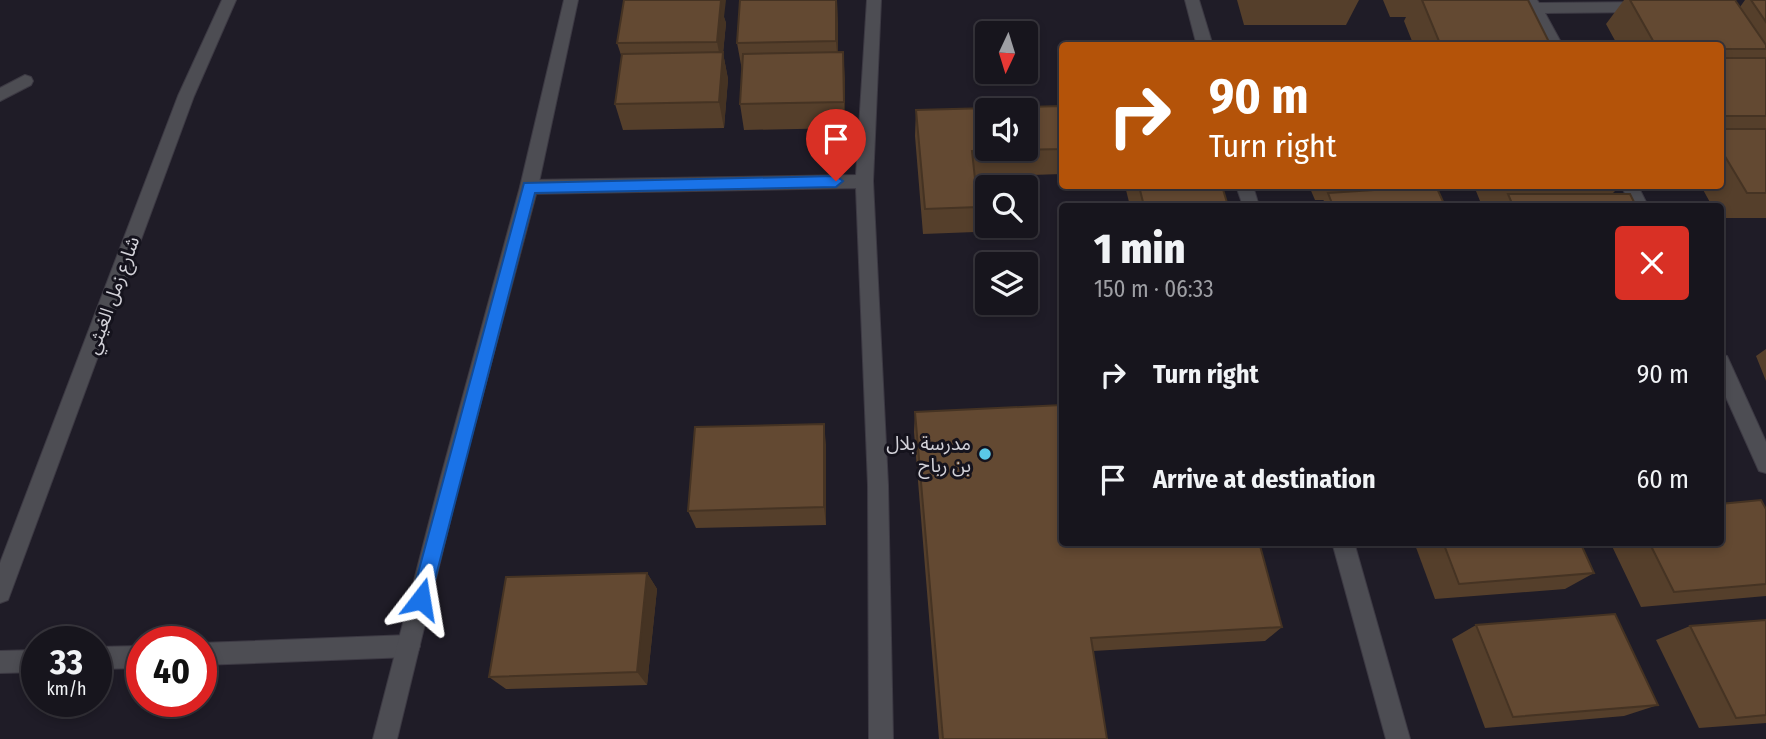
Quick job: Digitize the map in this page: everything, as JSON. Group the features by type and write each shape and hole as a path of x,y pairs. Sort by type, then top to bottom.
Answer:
{"street":[{"name":"شارع زمل الغيثي","path":"0,592 186,96 229,0"},
{"path":"385,739 529,187 570,0"},
{"path":"874,0 864,181 878,485 881,739"},
{"path":"1192,0 1204,42"},
{"path":"1533,4 1657,7"},
{"path":"1533,4 1554,42"},
{"path":"0,95 25,81"},
{"path":"529,187 864,181"},
{"path":"1724,371 1766,464"},
{"path":"1344,546 1398,739"},
{"path":"217,653 409,646"},
{"path":"0,662 21,661"}],"building":[{"path":"624,0 721,0 717,42 617,43"},
{"path":"740,0 836,0 836,41 737,43"},
{"path":"1422,0 1528,0 1549,42 1439,42"},
{"path":"1630,0 1735,0 1766,45 1766,49 1724,49 1724,42 1654,42"},
{"path":"1751,0 1766,0 1766,22"},
{"path":"723,52 719,102 615,104 622,54"},
{"path":"843,52 844,102 740,104 743,54"},
{"path":"1724,58 1766,58 1766,116 1724,116"},
{"path":"1059,106 1059,149 1038,150 1038,107"},
{"path":"975,108 975,151 972,151 975,207 925,209 916,110"},
{"path":"1724,129 1766,129 1766,193 1747,193 1724,155"},
{"path":"1140,189 1223,189 1227,203 1143,203"},
{"path":"1437,189 1444,203 1332,203 1328,193"},
{"path":"1508,194 1630,194 1634,203 1512,203"},
{"path":"1059,405 1059,546 1260,546 1282,627 1091,638 1107,739 943,739 915,412"},
{"path":"824,424 824,507 688,511 695,427"},
{"path":"1761,500 1766,509 1766,584 1674,592 1651,546 1724,546 1724,504"},
{"path":"1445,546 1582,546 1594,573 1459,584"},
{"path":"647,573 637,672 489,677 506,577"},
{"path":"1615,614 1658,705 1513,717 1476,625"},
{"path":"1766,620 1766,715 1736,718 1690,626"}],"place":[{"name":"مدرسة بلال بن رباح","path":"985,454"}],"route":[{"path":"421,599 450,480 529,187 836,181"}]}
